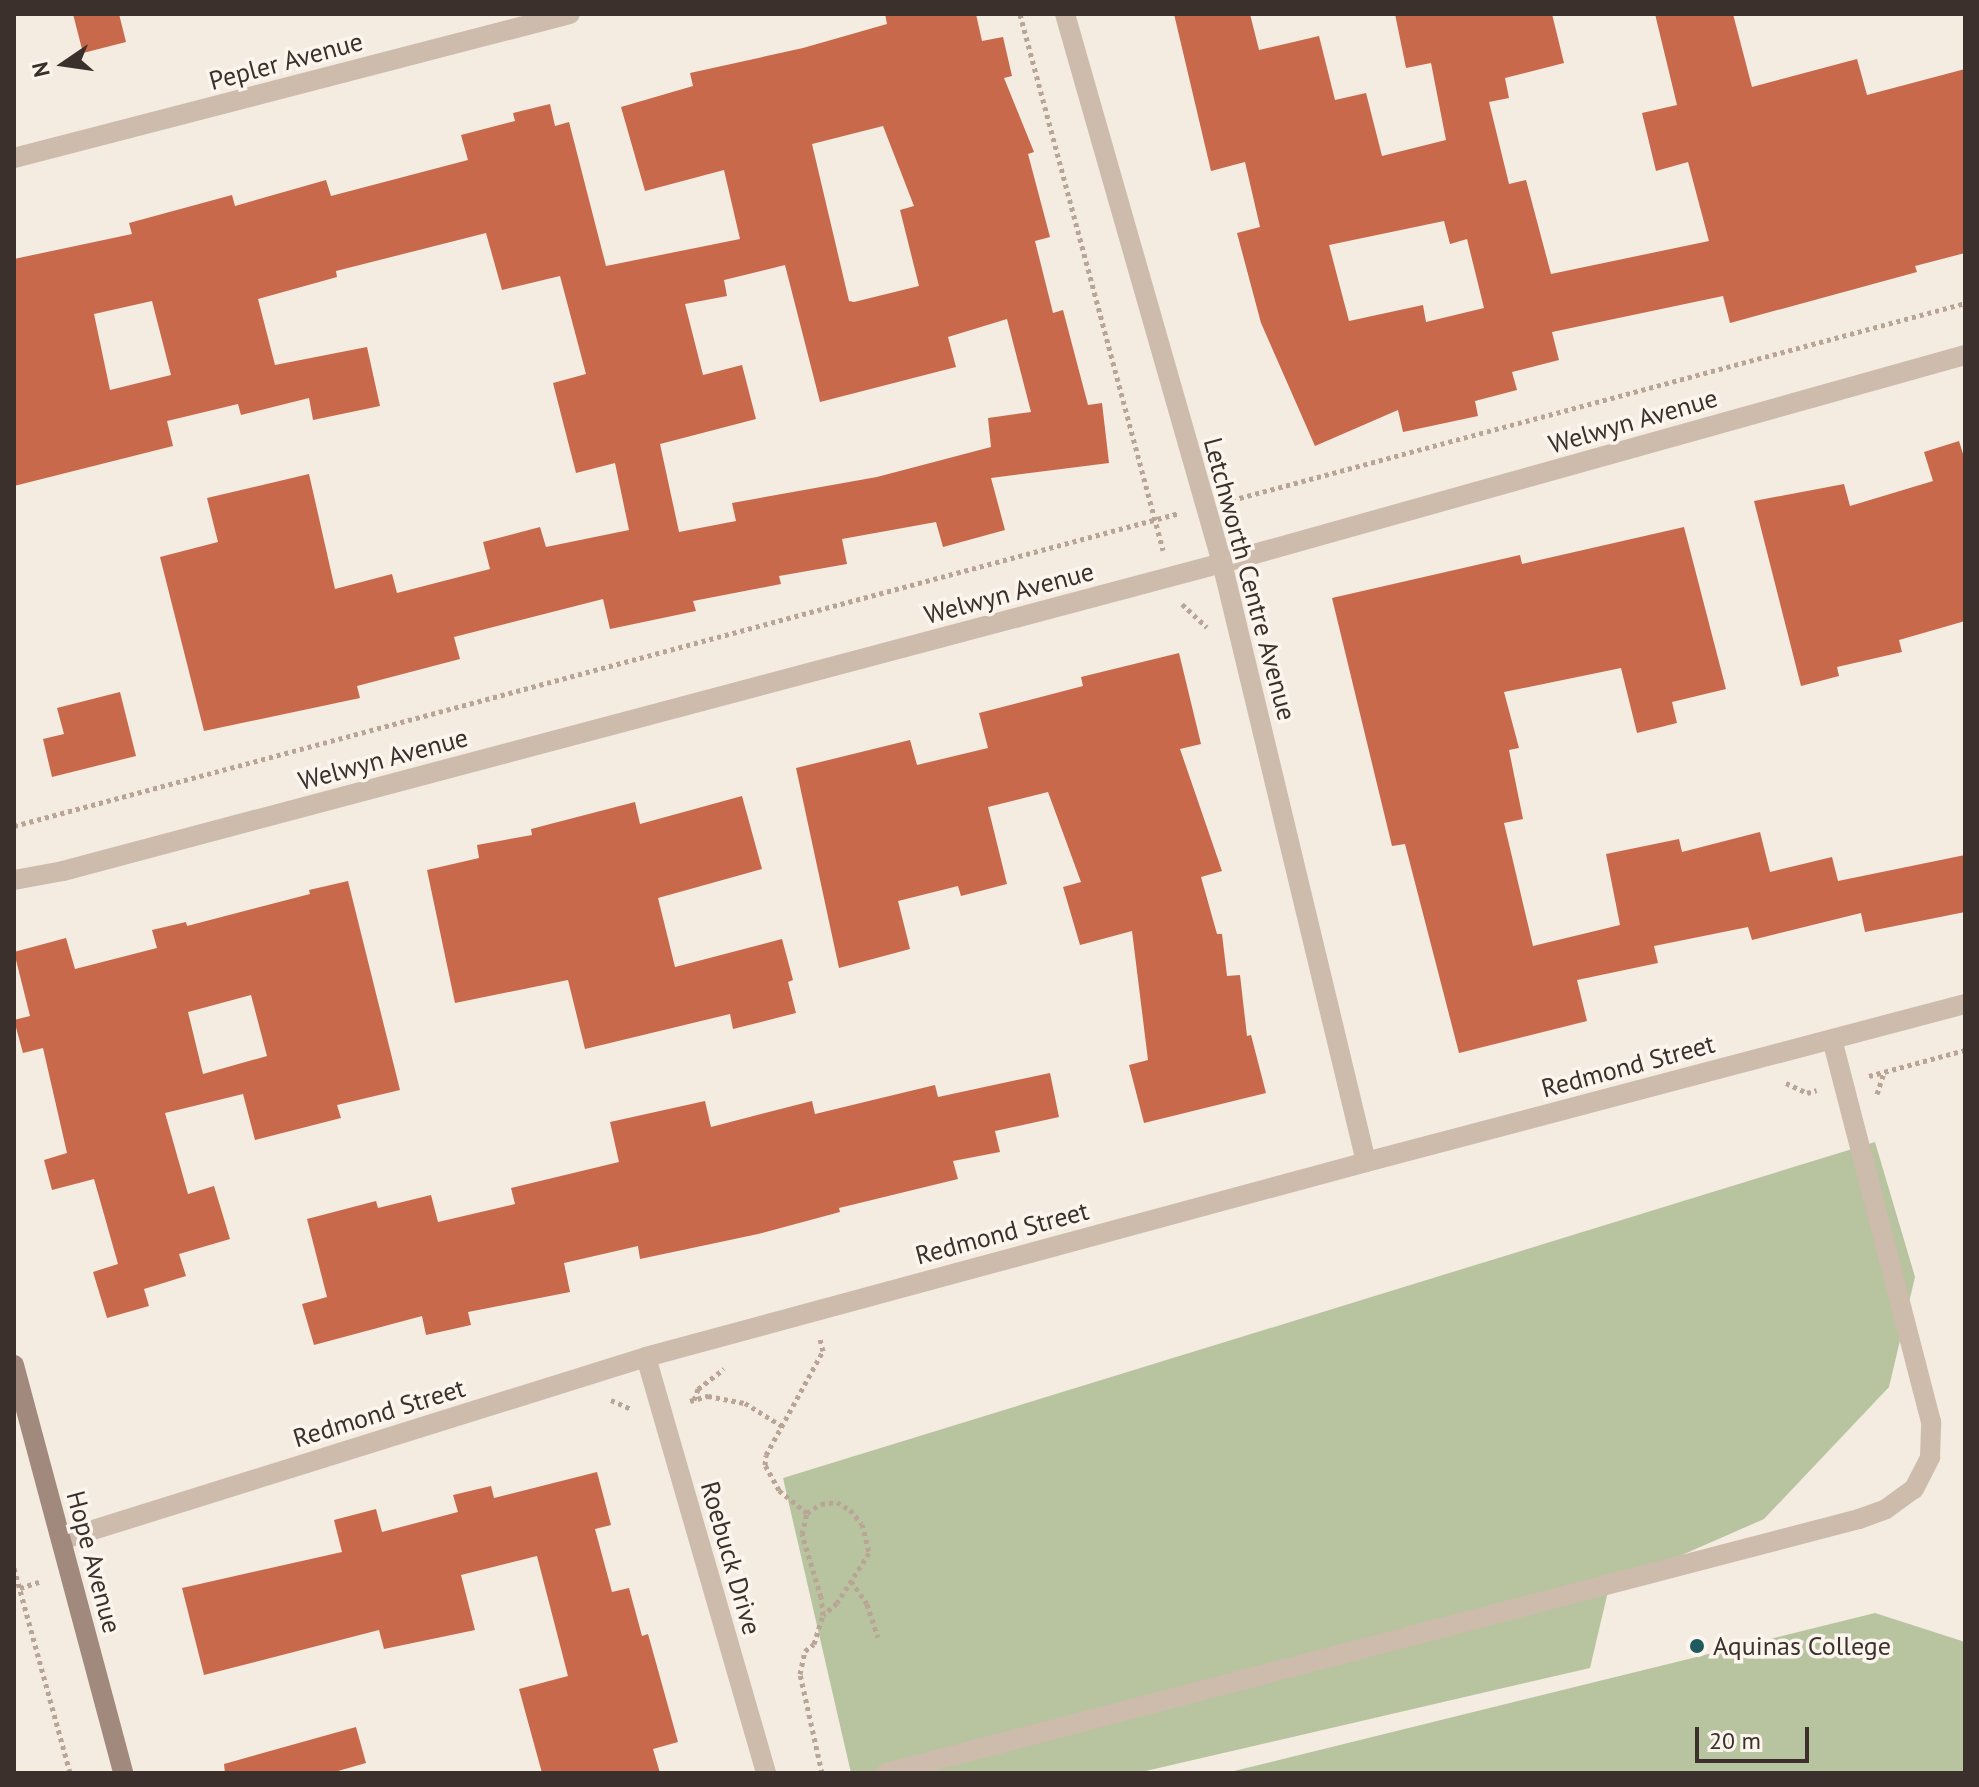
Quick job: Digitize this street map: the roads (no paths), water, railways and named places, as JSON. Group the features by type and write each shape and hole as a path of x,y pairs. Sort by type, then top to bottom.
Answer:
{"street":[{"name":"Pepler Avenue","path":"14,158 570,14"},
{"name":"Letchworth Centre Avenue","path":"1065,14 1222,563 1366,1162"},
{"name":"Welwyn Avenue","path":"14,880 63,871 1170,577 1965,355"},
{"name":"Welwyn Avenue","path":"14,893 63,871"},
{"name":"Redmond Street","path":"61,1540 646,1357 1965,1004"},
{"path":"886,1773 1859,1519 1896,1503 1914,1489 1930,1457 1931,1422 1832,1040"},
{"name":"Roebuck Drive","path":"646,1357 766,1773"},
{"name":"Hope Avenue","path":"14,1365 123,1773"}],"place":[{"name":"Aquinas College","path":"1697,1646"}]}
